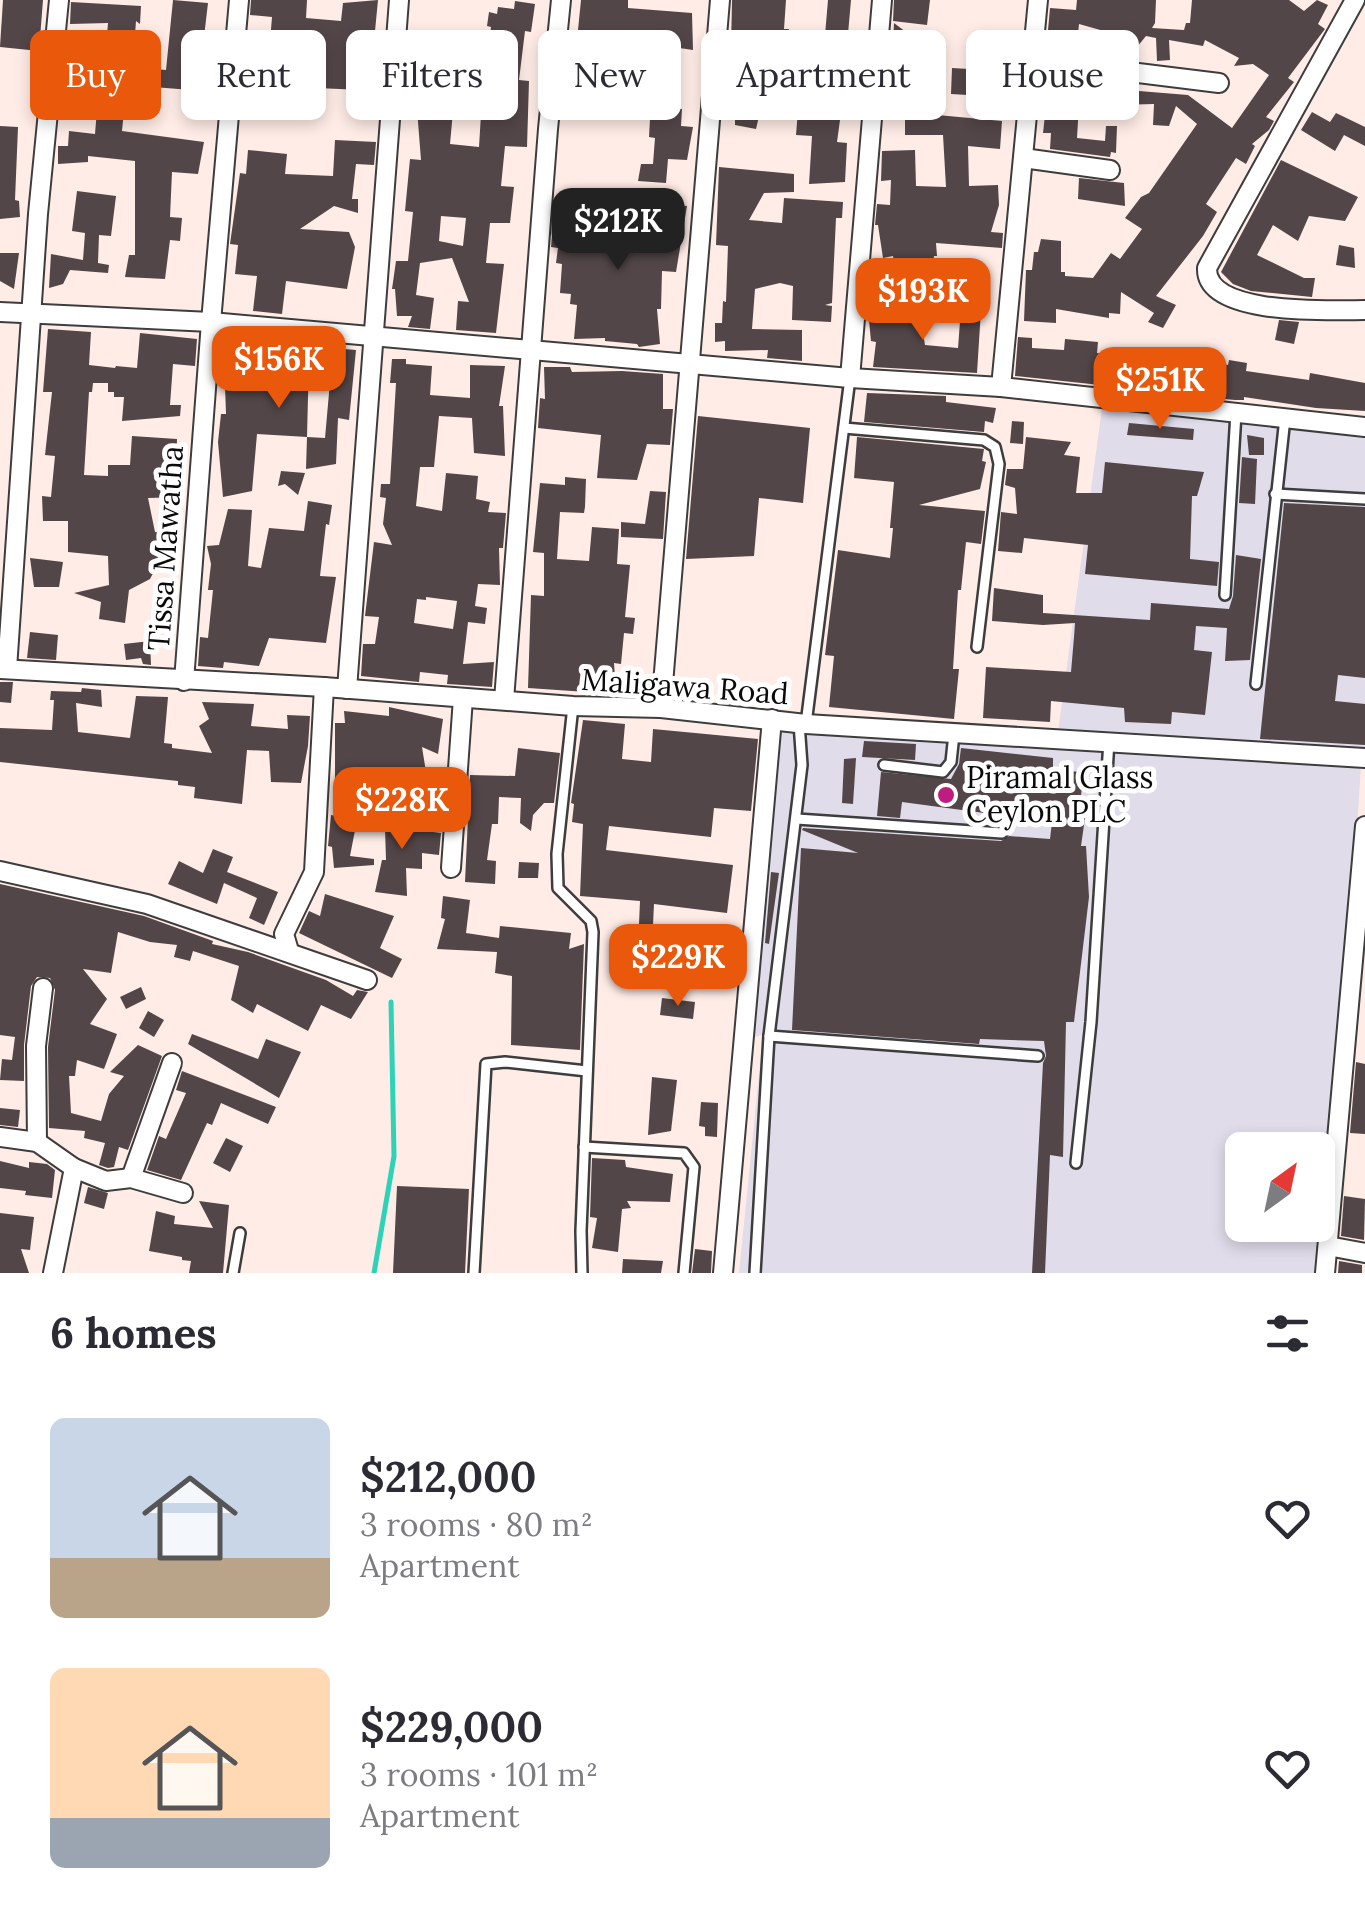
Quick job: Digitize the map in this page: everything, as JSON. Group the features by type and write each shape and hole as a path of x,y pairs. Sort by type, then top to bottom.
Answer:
{"street":[{"path":"4,669 38,214 59,0"},
{"name":"Tissa Mawatha","path":"184,681 239,0"},
{"path":"346,688 398,0"},
{"path":"504,700 561,0"},
{"path":"661,708 720,0"},
{"path":"850,378 882,0"},
{"path":"1035,30 1038,0"},
{"path":"1355,0 1206,276 1232,297 1268,308 1365,310"},
{"path":"1139,73 1219,83"},
{"path":"1002,387 1026,120"},
{"path":"1023,158 1110,170"},
{"path":"0,312 210,322 850,378 1002,387 1365,427"},
{"name":"Maligawa Road","path":"4,669 346,688 573,706 661,708 803,724 1365,758"},
{"path":"289,951 284,934 314,872 324,687"},
{"path":"452,868 462,698"},
{"path":"723,1273 772,719"},
{"path":"1326,1273 1356,1042 1365,826"},
{"path":"0,871 147,904 367,980"},
{"path":"37,1142 36,1046 44,988"},
{"path":"131,1178 172,1063"},
{"path":"0,1137 37,1142 74,1168 106,1181 131,1178 183,1194"},
{"path":"53,1273 74,1168"},
{"path":"1328,1246 1365,1253"}],"lane":[{"path":"755,1273 769,1036 797,819 803,724 850,378"},
{"path":"1224,596 1236,412"},
{"path":"1256,684 1285,418"},
{"path":"844,428 984,440 995,447 999,464 978,648"},
{"path":"1274,494 1365,500"},
{"path":"573,706 556,854 558,888 591,921 593,932 582,1273"},
{"path":"884,765 944,772 952,762 954,734"},
{"path":"1076,1163 1091,1022 1108,742"},
{"path":"797,819 1002,833"},
{"path":"769,1036 1038,1056"},
{"path":"474,1273 486,1064 505,1062 587,1071"},
{"path":"584,1147 684,1153 694,1167 684,1273"},
{"path":"233,1273 240,1232"}],"shaded area":[{"path":"1103,401 1365,431 1365,763 1361,764 1344,1047 1333,1132 1225,1132 1225,1242 1320,1242 1316,1273 739,1273 763,1035 741,1040 775,719 1057,739"}],"building":[{"path":"3,0 43,0 41,30 30,30 30,50 0,47"},
{"path":"173,0 208,3 205,30 181,30 181,89 161,88 161,70 166,70"},
{"path":"251,0 307,0 306,18 341,21 343,3 378,0 375,30 346,30 346,89 326,88 326,30 271,30 272,17 250,15"},
{"path":"581,0 628,0 628,8 692,13 693,50 681,48 681,30 578,30"},
{"path":"732,0 786,0 784,29 789,30 731,30"},
{"path":"828,0 851,0 848,30 825,30"},
{"path":"894,0 930,0 927,25 893,21"},
{"path":"1077,0 1156,0 1152,28 1184,30 1186,23 1190,23 1192,0 1289,0 1304,11 1317,0 1328,5 1318,24 1325,29 1288,78 1294,82 1266,117 1274,121 1269,130 1252,144 1255,146 1246,164 1236,158 1206,204 1217,212 1156,296 1176,305 1163,328 1148,322 1154,313 1121,292 1120,314 1109,313 1109,318 1056,309 1056,323 1024,321 1026,270 1032,270 1034,252 1038,252 1041,239 1061,241 1061,272 1065,276 1093,278 1111,253 1120,259 1142,229 1125,218 1141,197 1149,193 1197,124 1176,106 1169,126 1153,125 1154,104 1139,104 1139,91 1188,95 1232,128 1269,75 1253,64 1234,66 1239,58 1205,40 1203,46 1169,40 1170,60 1157,61 1156,38 1146,36 1139,45 1139,30 1100,30 1079,24 1078,30 1048,30 1050,8 1076,10"},
{"path":"515,1 535,4 531,32 525,31 519,80 529,81 527,147 505,146 501,186 514,187 510,223 490,223 486,263 504,264 496,333 456,330 458,301 469,302 452,258 420,263 416,295 434,298 430,329 408,327 412,316 397,316 392,289 396,261 408,261 413,212 405,211 410,159 421,160 418,120 452,120 450,144 479,147 481,120 518,120 518,30 491,30 487,26 489,12 497,14 498,7 514,9","holes":["441,216 466,218 463,246 439,241"]},
{"path":"71,2 141,6 140,24 136,21 135,30 107,30 108,23 70,24"},
{"path":"952,68 966,69 966,95 951,94"},
{"path":"681,109 682,109 681,126 693,127 687,160 668,159 666,183 638,181 641,164 653,164 655,138 649,137 650,120 681,120"},
{"path":"1312,112 1330,122 1336,113 1365,127 1365,146 1344,135 1335,151 1301,130"},
{"path":"946,116 1002,121 1000,149 968,146 969,186 998,185 999,205 991,232 1003,233 1002,248 936,243 931,280 899,287 893,256 883,258 875,225 877,204 890,205 891,180 881,181 882,151 915,150 916,186 946,187 943,135 905,135 905,120 946,120"},
{"path":"96,120 123,120 122,131 204,142 198,174 172,172 170,217 182,218 180,241 170,240 165,279 125,277 129,255 135,255 135,161 88,156 88,162 58,164 58,146 68,146 69,131 95,134"},
{"path":"735,120 758,120 756,129 735,125"},
{"path":"797,120 840,120 837,142 847,143 845,182 809,184 812,136 796,135"},
{"path":"1044,120 1078,120 1077,138 1105,141 1106,126 1117,126 1116,153 1111,152 1110,157 1050,149 1051,133 1043,133"},
{"path":"0,126 18,127 15,200 19,201 20,217 0,219"},
{"path":"335,140 376,142 374,165 356,164 352,199 358,199 358,213 334,206 300,229 349,232 355,247 347,289 286,281 282,314 253,311 257,276 235,274 238,245 230,244 240,173 246,174 248,150 287,154 285,174 333,176"},
{"path":"1281,160 1358,197 1345,221 1309,216 1298,241 1273,225 1257,255 1304,278 1315,278 1312,297 1251,291 1233,284 1221,272"},
{"path":"719,167 794,174 794,192 764,193 749,220 782,223 784,198 843,202 842,218 836,218 832,303 825,305 832,306 831,322 792,320 793,286 780,283 755,289 752,329 802,330 802,361 767,358 768,350 725,351 725,341 715,342 715,323 722,323 723,301 726,302 728,246 716,245"},
{"path":"1079,178 1124,183 1125,206 1078,199"},
{"path":"77,191 116,196 111,236 99,235 98,263 109,265 108,273 70,270 63,284 49,288 51,254 83,260 85,233 72,231"},
{"path":"579,196 604,197 603,232 637,236 637,232 652,233 655,203 687,206 676,272 662,271 661,309 657,309 660,344 639,347 605,338 574,339 577,305 570,304 571,294 560,293 562,264 556,263 558,248 551,247 553,226 578,229"},
{"path":"1339,245 1354,248 1355,268 1336,265"},
{"path":"0,253 19,253 14,289 0,281"},
{"path":"961,308 981,310 977,373 873,367 876,342 871,341 868,310 920,315 925,345 958,348"},
{"path":"1279,320 1299,322 1294,344 1275,340"},
{"path":"48,329 91,332 89,365 115,368 137,368 140,333 197,339 195,366 173,364 170,405 181,405 180,416 122,421 124,397 108,392 108,383 93,383 89,392 84,475 108,476 108,465 130,465 132,436 177,439 176,474 183,475 182,497 148,498 155,532 173,534 172,561 160,560 150,579 129,590 125,623 99,619 101,602 74,593 109,585 108,556 68,552 68,521 43,521 42,496 51,497 55,456 45,455 52,392 43,392"},
{"path":"1018,337 1032,338 1032,348 1064,350 1065,339 1098,342 1097,353 1199,371 1201,360 1228,365 1229,360 1247,363 1246,371 1309,380 1310,373 1365,383 1365,411 1244,397 1235,400 1195,396 1196,388 1129,378 1128,388 1015,376"},
{"path":"250,343 284,345 284,353 309,357 307,437 257,434 252,491 223,497 218,442 221,414 226,414 225,385 250,384"},
{"path":"333,348 356,350 349,420 338,418 336,464 306,469 307,437 325,438"},
{"path":"392,359 406,359 406,364 432,366 430,395 470,398 470,365 505,366 499,406 503,406 505,456 474,453 472,418 439,416 434,467 420,467 416,506 442,511 446,473 478,476 476,499 490,502 488,512 506,513 503,548 499,548 500,585 478,584 475,606 487,608 485,624 468,622 463,664 494,662 492,687 447,684 448,675 420,672 419,682 361,676 363,644 375,644 379,617 365,616 374,542 392,545 383,524 386,498 380,497 381,484 390,484 396,383 390,383","holes":["417,599 457,601 453,629 414,623"]},
{"path":"544,367 570,367 572,372 663,374 663,409 673,409 670,445 647,444 637,480 597,478 601,435 538,428 540,398 545,399"},
{"path":"867,393 946,396 946,402 996,408 993,423 985,421 984,432 864,422"},
{"path":"698,416 810,428 803,503 759,498 754,556 686,559"},
{"path":"1012,421 1024,422 1023,444 1010,443"},
{"path":"1129,423 1194,429 1193,440 1127,435"},
{"path":"1247,435 1264,438 1264,455 1249,455"},
{"path":"857,437 984,449 982,461 986,462 980,489 919,505 985,511 981,544 966,542 958,590 953,669 959,669 954,719 829,707 834,656 825,655 838,550 890,558 894,482 854,478"},
{"path":"1026,437 1071,442 1064,455 1080,457 1076,493 1102,493 1105,462 1204,472 1197,496 1192,496 1190,559 1219,562 1217,586 1085,574 1088,545 1024,538 1022,553 998,551 1001,512 1017,514 1015,488 1005,485 1007,469 1023,469"},
{"path":"1242,457 1257,459 1255,504 1239,503"},
{"path":"281,471 305,473 298,495 285,484 278,486"},
{"path":"565,477 586,479 585,507 584,513 560,512 557,559 589,561 592,527 619,529 617,564 630,565 625,617 635,618 633,634 624,633 621,664 614,663 616,694 528,688 531,595 544,596 544,553 533,552 540,483 565,485"},
{"path":"650,491 666,492 663,539 621,537 621,522 645,524"},
{"path":"308,501 332,505 320,576 336,577 326,643 269,638 259,666 224,662 223,668 198,666 200,637 208,638 213,590 208,590 211,564 207,546 219,545 228,509 252,510 248,566 261,568 269,528 304,531"},
{"path":"1284,503 1365,507 1365,678 1338,675 1335,701 1365,704 1365,745 1260,739"},
{"path":"1236,555 1261,559 1250,660 1225,661 1227,628 1196,626 1194,650 1212,652 1205,715 1172,712 1171,724 1125,722 1124,708 1051,701 1050,722 983,718 986,667 1071,672 1074,637 1075,623 992,621 994,588 1043,595 1043,613 1150,620 1151,603 1229,609"},
{"path":"30,558 63,562 59,587 34,587"},
{"path":"30,632 58,635 56,660 27,658"},
{"path":"150,641 151,665 143,664 141,658 126,660 124,644"},
{"path":"0,682 13,682 11,703 0,702"},
{"path":"82,688 101,690 102,707 76,703 78,732 130,738 136,696 168,697 164,743 172,744 172,748 212,753 199,726 209,719 202,702 254,704 251,726 288,729 287,715 310,716 301,783 271,782 269,751 247,750 242,804 194,798 195,787 178,785 178,781 0,762 0,728 52,730 51,691 81,692"},
{"path":"389,707 443,719 438,754 422,747 426,772 374,782 335,780 335,723 345,723 344,711 389,716"},
{"path":"583,720 625,724 622,759 651,762 653,729 758,739 751,811 714,808 711,837 609,826 606,850 733,865 727,913 654,904 653,925 639,924 640,901 580,896 583,824 572,822 571,803"},
{"path":"864,741 916,744 915,760 862,757"},
{"path":"518,748 560,753 554,803 544,803 533,815 531,831 520,823 521,798 499,797 498,824 492,824 487,860 496,861 495,884 465,882 470,775 515,776"},
{"path":"961,748 1053,758 1053,770 1083,772 1081,796 1088,797 1081,846 1086,846 1089,897 1074,1022 1066,1022 1063,1157 1050,1155 1045,1273 1032,1273 1044,1041 980,1039 979,1044 792,1030 801,848 858,853 803,828 1001,841 1009,836 1050,839 1052,822 902,802 900,818 877,816 881,772 951,779 959,764"},
{"path":"856,758 853,804 842,803 844,759"},
{"path":"331,815 357,820 350,856 374,859 374,865 334,868 332,847 328,846"},
{"path":"374,815 410,817 410,829 441,833 439,855 422,853 422,869 406,868 407,896 375,892 382,860 386,860 385,828 372,828"},
{"path":"213,849 233,857 227,872 278,892 264,925 249,918 257,898 224,883 217,904 168,884 179,861 203,873"},
{"path":"519,862 539,863 538,878 518,878"},
{"path":"771,872 779,873 769,944 765,943"},
{"path":"0,884 144,916 213,941 212,944 248,952 326,980 353,996 357,990 368,992 351,1019 321,1005 308,1031 257,1004 253,1013 231,1000 239,966 193,951 190,961 174,957 177,945 118,932 111,973 83,969 107,999 90,1024 117,1034 104,1069 77,1060 75,1076 69,1076 71,1113 101,1121 109,1094 124,1076 110,1072 138,1045 162,1056 128,1150 119,1147 114,1167 108,1168 99,1165 105,1143 84,1138 85,1131 49,1128 48,1047 55,990 50,978 37,977 31,986 24,1081 0,1080 2,1059 12,1060 15,1037 0,1035"},
{"path":"325,894 394,916 380,948 402,959 392,978 299,933 309,911 320,916"},
{"path":"443,896 470,900 466,933 499,938 500,926 571,933 569,949 584,944 580,1050 511,1045 512,976 495,973 497,952 437,949 445,919 441,918"},
{"path":"620,927 640,929 638,945 620,944"},
{"path":"141,987 146,999 126,1009 120,997"},
{"path":"662,998 695,1002 693,1019 660,1015"},
{"path":"148,1011 164,1020 154,1037 139,1028"},
{"path":"192,1034 258,1059 266,1039 301,1052 279,1098 188,1044"},
{"path":"1356,1062 1365,1064 1365,1134 1350,1133"},
{"path":"182,1071 276,1107 268,1124 221,1103 212,1125 207,1123 181,1180 147,1170 159,1136 166,1139 186,1093 176,1090"},
{"path":"652,1077 677,1080 671,1131 648,1135"},
{"path":"701,1102 718,1103 717,1137 705,1136 705,1127 699,1126"},
{"path":"0,1108 20,1110 18,1127 0,1125"},
{"path":"226,1138 243,1146 230,1172 213,1163"},
{"path":"592,1158 625,1160 626,1167 673,1174 670,1202 627,1201 631,1208 622,1209 618,1252 592,1248 597,1218 590,1217"},
{"path":"0,1161 29,1168 29,1162 47,1164 55,1170 52,1198 0,1188"},
{"path":"397,1186 469,1189 465,1273 393,1273"},
{"path":"88,1187 108,1193 104,1209 84,1203"},
{"path":"1344,1196 1365,1199 1364,1240 1341,1236"},
{"path":"199,1201 229,1205 223,1273 189,1273 191,1261 149,1251 156,1211 175,1216 174,1224 213,1228"},
{"path":"0,1213 34,1217 30,1250 21,1249 29,1273 0,1273"},
{"path":"695,1249 712,1251 711,1273 692,1273"},
{"path":"623,1259 663,1261 661,1273 622,1273"},
{"path":"1339,1261 1362,1265 1362,1273 1338,1273"}],"waterway":[{"path":"374,1273 394,1156 391,1002"}],"place":[{"name":"Piramal Glass Ceylon PLC","path":"946,795"}]}
